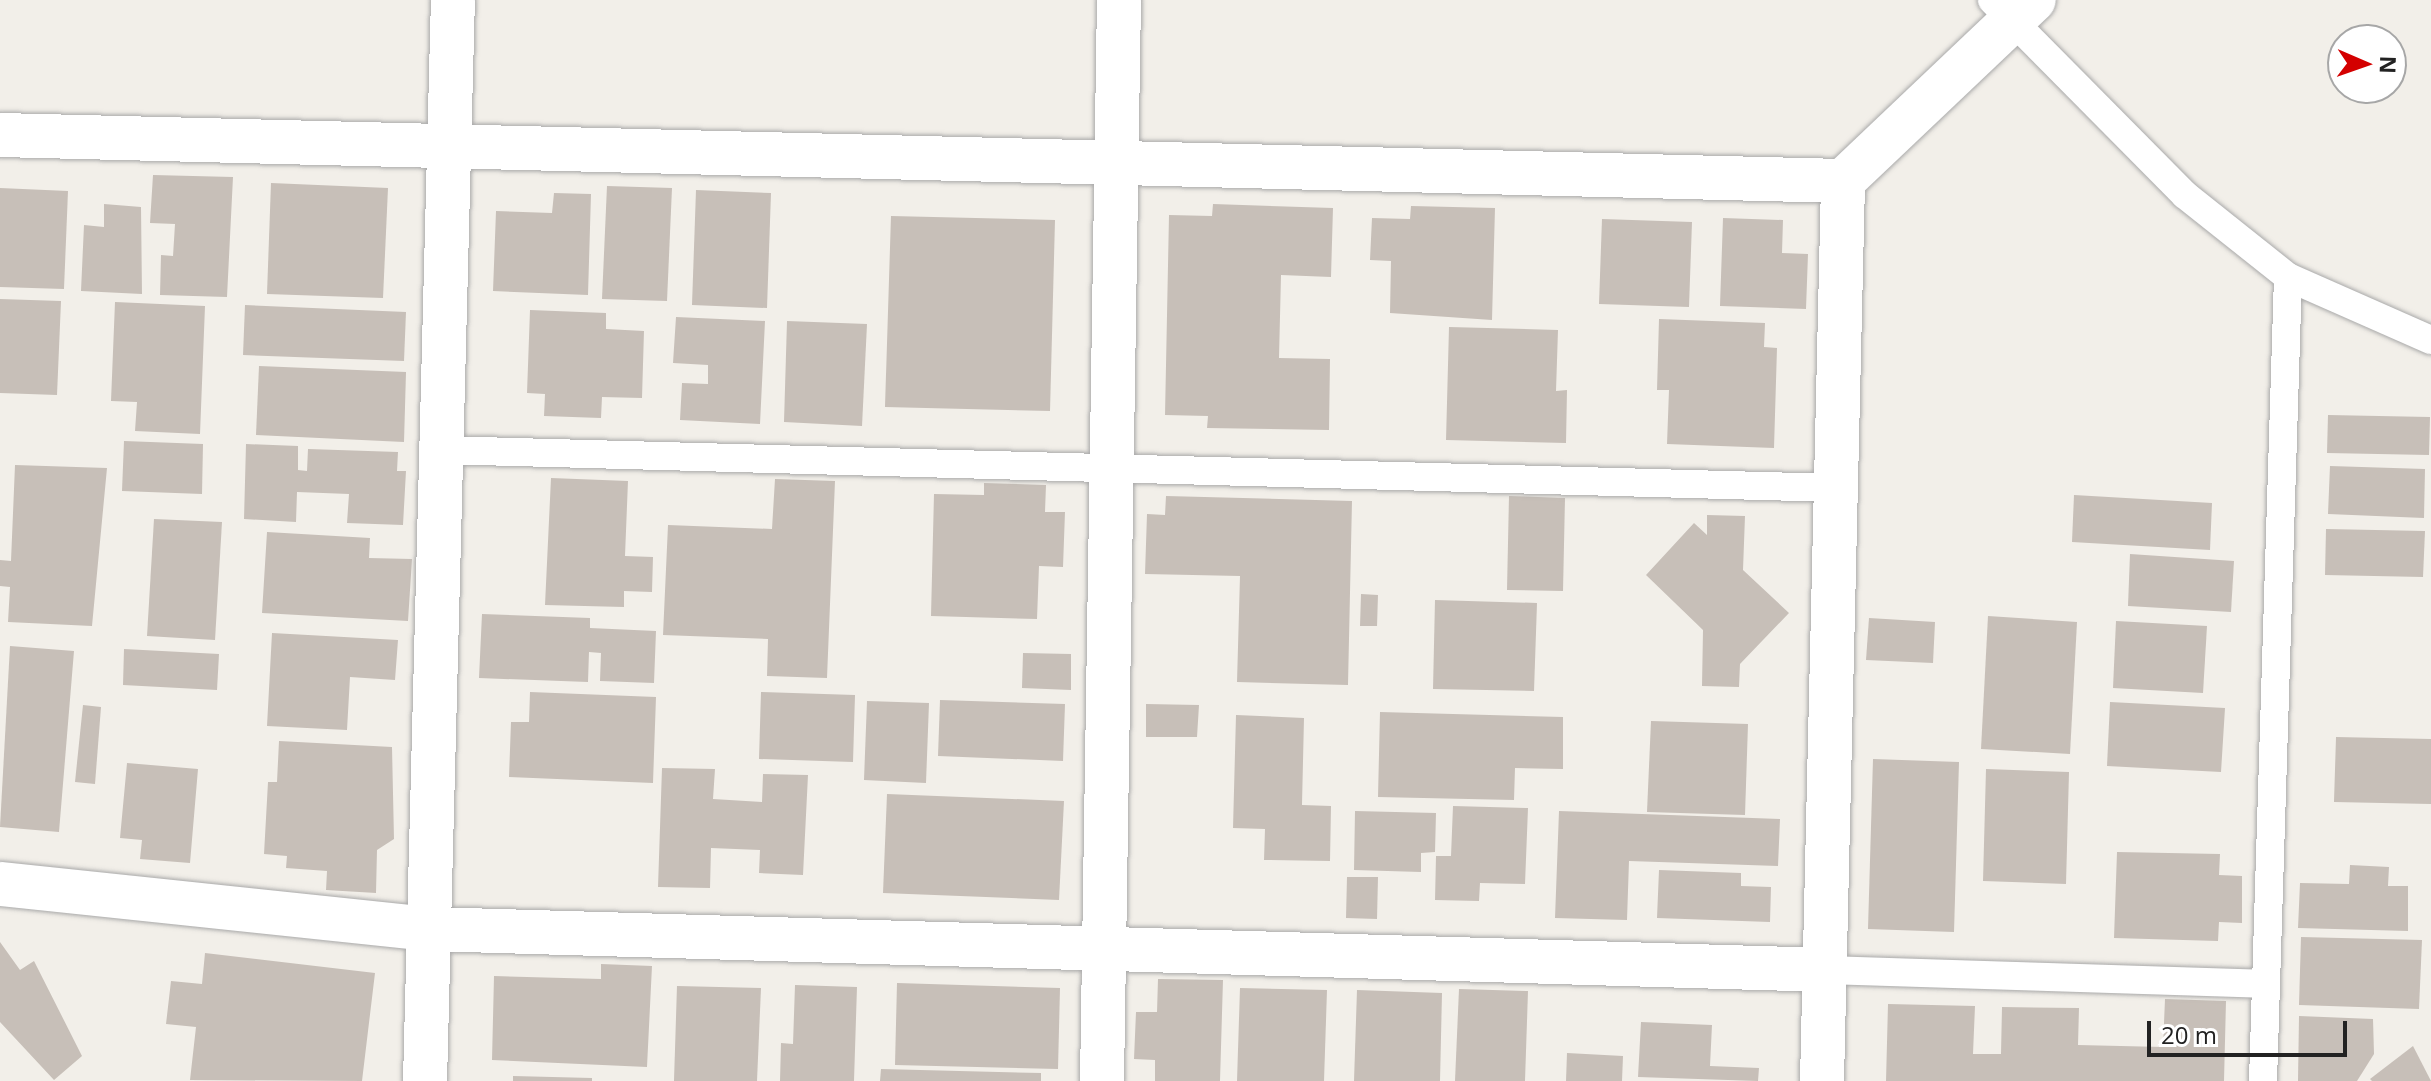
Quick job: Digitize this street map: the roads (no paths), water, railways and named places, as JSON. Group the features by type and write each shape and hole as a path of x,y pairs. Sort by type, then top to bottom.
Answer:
{"street":[{"path":"425,1081 453,0"},
{"path":"1102,1081 1119,0"},
{"path":"1822,1081 1843,181 2012,7"},
{"path":"0,135 1843,181"},
{"path":"0,884 430,929 1824,970"}],"lane":[{"path":"2012,7 2185,195 2288,277 2431,340"},
{"path":"2263,1081 2288,277"},
{"path":"441,450 1112,464 1836,488"},
{"path":"1824,970 2264,984"}]}
